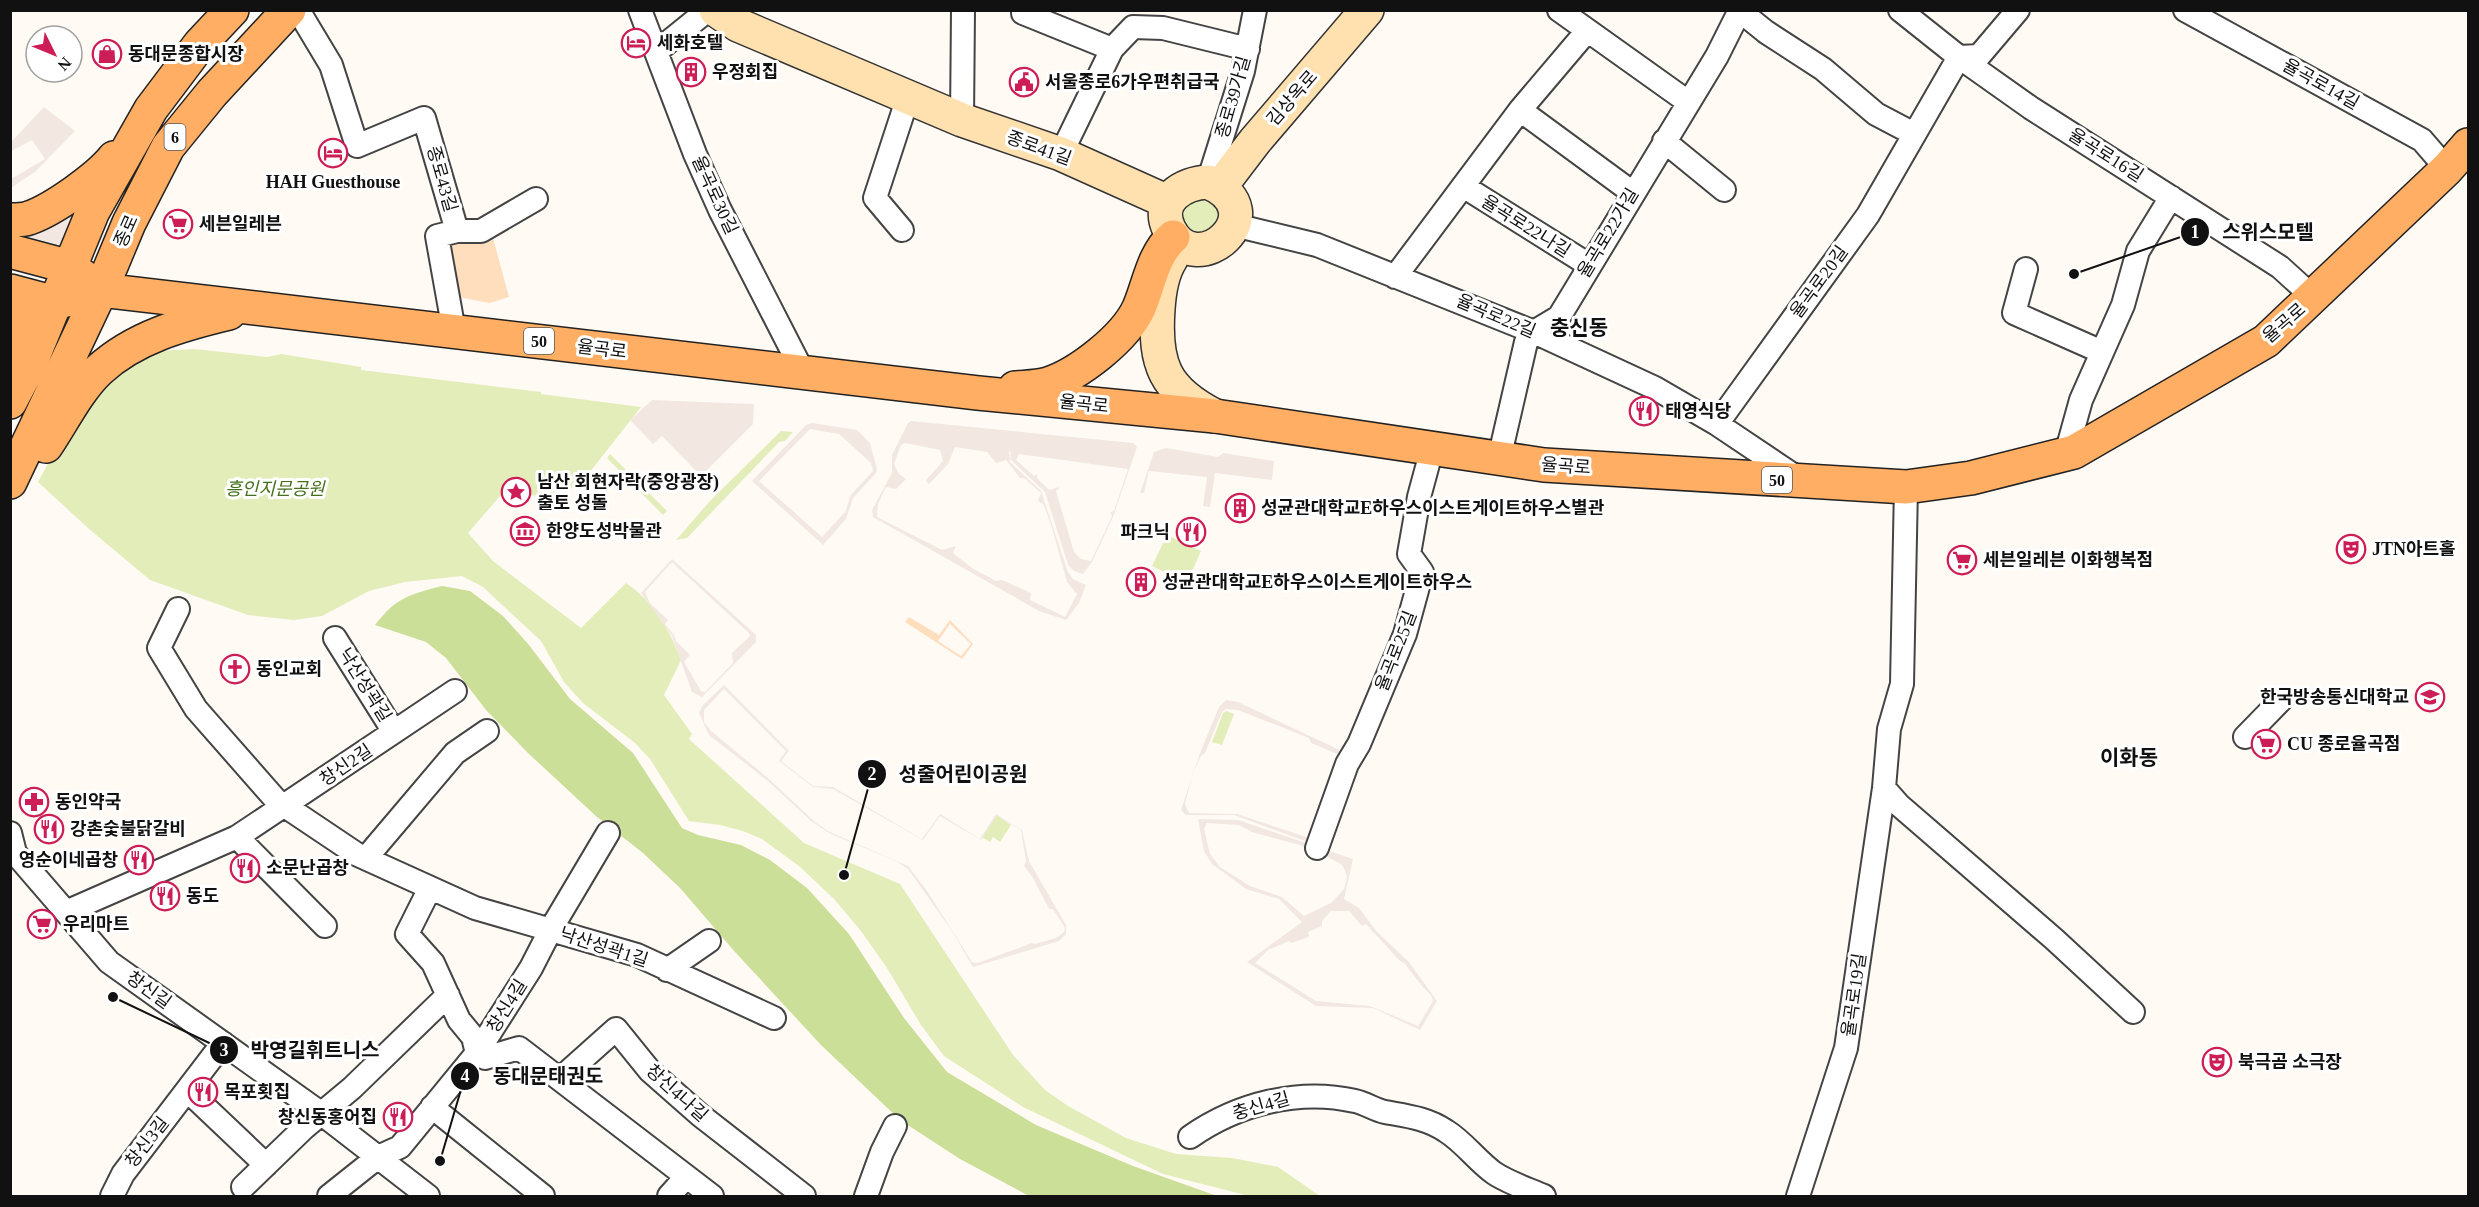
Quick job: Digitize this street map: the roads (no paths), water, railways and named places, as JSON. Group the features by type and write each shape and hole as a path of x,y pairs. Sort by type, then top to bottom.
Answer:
{"main road":[{"name":"종로","path":"17,389 93,211 151,108 200,44 232,10"},
{"name":"종로","path":"10,484 101,290 129,223 168,147 212,93 289,10"},
{"path":"10,220 29,218 103,172 151,108"},
{"name":"율곡로","path":"55,303 101,290 978,393 1215,416 1544,465 1906,488 1971,478 2074,452 2266,341 2447,169 2469,145"},
{"path":"978,393 1047,384 1082,367 1116,339 1138,311 1155,264 1168,242 1177,241"},
{"name":"율곡로","path":"10,251 70,267 101,290"},
{"path":"10,291 55,303"},
{"path":"10,484 40,455 81,393 100,370 147,340 177,326 251,308"},
{"path":"10,312 22,326 28,342 17,389"}],"street":[{"name":"종로43길","path":"298,10 331,65 357,146 424,118 457,231 437,236 454,332"},
{"name":"율곡로30길","path":"640,10 695,154 720,210 804,372"},
{"path":"656,52 708,10"},
{"name":"종로41길","path":"716,10 738,25 962,120 1061,154 1168,202"},
{"path":"962,120 963,10"},
{"path":"1023,10 1023,13 1112,49"},
{"name":"종로39가길","path":"1214,185 1243,71 1255,10"},
{"name":"김상옥로","path":"1214,185 1255,141 1367,10"},
{"path":"1559,10 1688,102"},
{"name":"율곡로16길","path":"1900,10 1959,57 2031,108 2280,267 2313,297"},
{"path":"1959,57 1979,56 2018,10"},
{"name":"율곡로14길","path":"2185,10 2422,140 2447,169"},
{"path":"1740,11 1766,32 1823,69 1876,114 1914,134"},
{"name":"율곡로22가길","path":"1534,332 1559,317 1717,56 1740,11"},
{"path":"1061,154 1112,49 1133,19 1248,49"},
{"name":"율곡로22나길","path":"1395,277 1520,110 1587,31"},
{"name":"율곡로20길","path":"1717,424 1868,215 1959,57"},
{"path":"902,230 875,198 908,97"},
{"path":"1520,110 1633,193"},
{"path":"1664,141 1724,190"},
{"path":"1192,183 1214,185 1230,196 1235,210 1234,225 1224,240 1209,248 1193,249 1177,241 1165,221 1168,202 1175,192 1192,183"},
{"name":"율곡로22나길","path":"1463,186 1589,265"},
{"path":"2066,454 2080,400 2123,305 2138,251 2171,197"},
{"path":"457,231 481,231 536,199"},
{"name":"율곡로22길","path":"1234,225 1317,245 1534,332 1655,388 1717,424 1803,481"},
{"path":"1177,241 1166,267 1159,303 1156,334 1160,363 1176,387 1193,405 1215,416"},
{"path":"2026,269 2014,313 2102,352"},
{"path":"1499,459 1526,342 1534,332"},
{"name":"율곡로25길","path":"1317,848 1347,764 1359,744 1409,622 1422,572 1409,554 1419,497 1432,449"},
{"name":"율곡로19길","path":"1798,1197 1846,1048 1884,788 1889,729 1902,684 1906,488"},
{"name":"낙산성곽1길","path":"178,609 159,648 196,709 276,800 366,858 475,908 637,955 774,1018"},
{"name":"낙산성곽길","path":"335,638 394,732"},
{"name":"창신2길","path":"66,912 237,837 455,691"},
{"path":"2245,737 2282,699"},
{"path":"366,858 455,753 488,731"},
{"path":"1884,788 1899,805 2054,939 2133,1012"},
{"name":"창신길","path":"10,833 15,853 109,962 322,1114 428,1197"},
{"name":"창신4길","path":"329,1197 378,1157 400,1147 477,1053 531,968 551,929 608,833"},
{"path":"237,837 325,926"},
{"path":"430,888 407,934 432,963 459,1020 473,1037 477,1053 485,1058 519,1048 712,1197"},
{"path":"667,970 709,941"},
{"path":"243,1187 448,995"},
{"name":"창신4나길","path":"560,1079 616,1029 650,1071 699,1115 804,1197"},
{"name":"창신3길","path":"112,1197 123,1174 153,1132 188,1091 223,1043"},
{"path":"188,1091 266,1165"},
{"name":"충신4길","path":"1190,1137 1221,1119 1294,1096 1324,1096 1357,1101 1383,1112 1408,1115 1447,1131 1495,1173 1544,1197"},
{"path":"432,1107 543,1197"},
{"path":"866,1197 882,1152 895,1126"},
{"path":"669,1197 686,1177"}],"place":[{"name":"세화호텔","path":"636,43"},
{"name":"동대문종합시장","path":"107,54"},
{"name":"우정회집","path":"691,72"},
{"name":"서울종로6가우편취급국","path":"1024,82"},
{"name":"HAH Guesthouse","path":"333,153"},
{"name":"세븐일레븐","path":"178,224"},
{"name":"스위스모텔","path":"2074,274"},
{"name":"태영식당","path":"1644,411"},
{"name":"남산 회현자락(중앙광장) 출토 성돌","path":"516,492"},
{"name":"성균관대학교E하우스이스트게이트하우스별관","path":"1240,508"},
{"name":"한양도성박물관","path":"525,531"},
{"name":"파크닉","path":"1191,532"},
{"name":"JTN아트홀","path":"2351,549"},
{"name":"세븐일레븐 이화행복점","path":"1962,560"},
{"name":"성균관대학교E하우스이스트게이트하우스","path":"1141,582"},
{"name":"동인교회","path":"235,669"},
{"name":"한국방송통신대학교","path":"2430,697"},
{"name":"CU 종로율곡점","path":"2266,744"},
{"name":"동인약국","path":"34,802"},
{"name":"강촌숯불닭갈비","path":"49,829"},
{"name":"영순이네곱창","path":"139,860"},
{"name":"소문난곱창","path":"245,868"},
{"name":"성줄어린이공원","path":"844,875"},
{"name":"동도","path":"165,896"},
{"name":"우리마트","path":"42,924"},
{"name":"박영길휘트니스","path":"113,997"},
{"name":"북극곰 소극장","path":"2217,1062"},
{"name":"목포횟집","path":"203,1092"},
{"name":"창신동홍어집","path":"398,1117"},
{"name":"동대문태권도","path":"440,1161"}],"district":[{"name":"충신동","path":"1579,328"},
{"name":"이화동","path":"2129,758"}],"park label":[{"name":"흥인지문공원","path":"275,489"}]}
